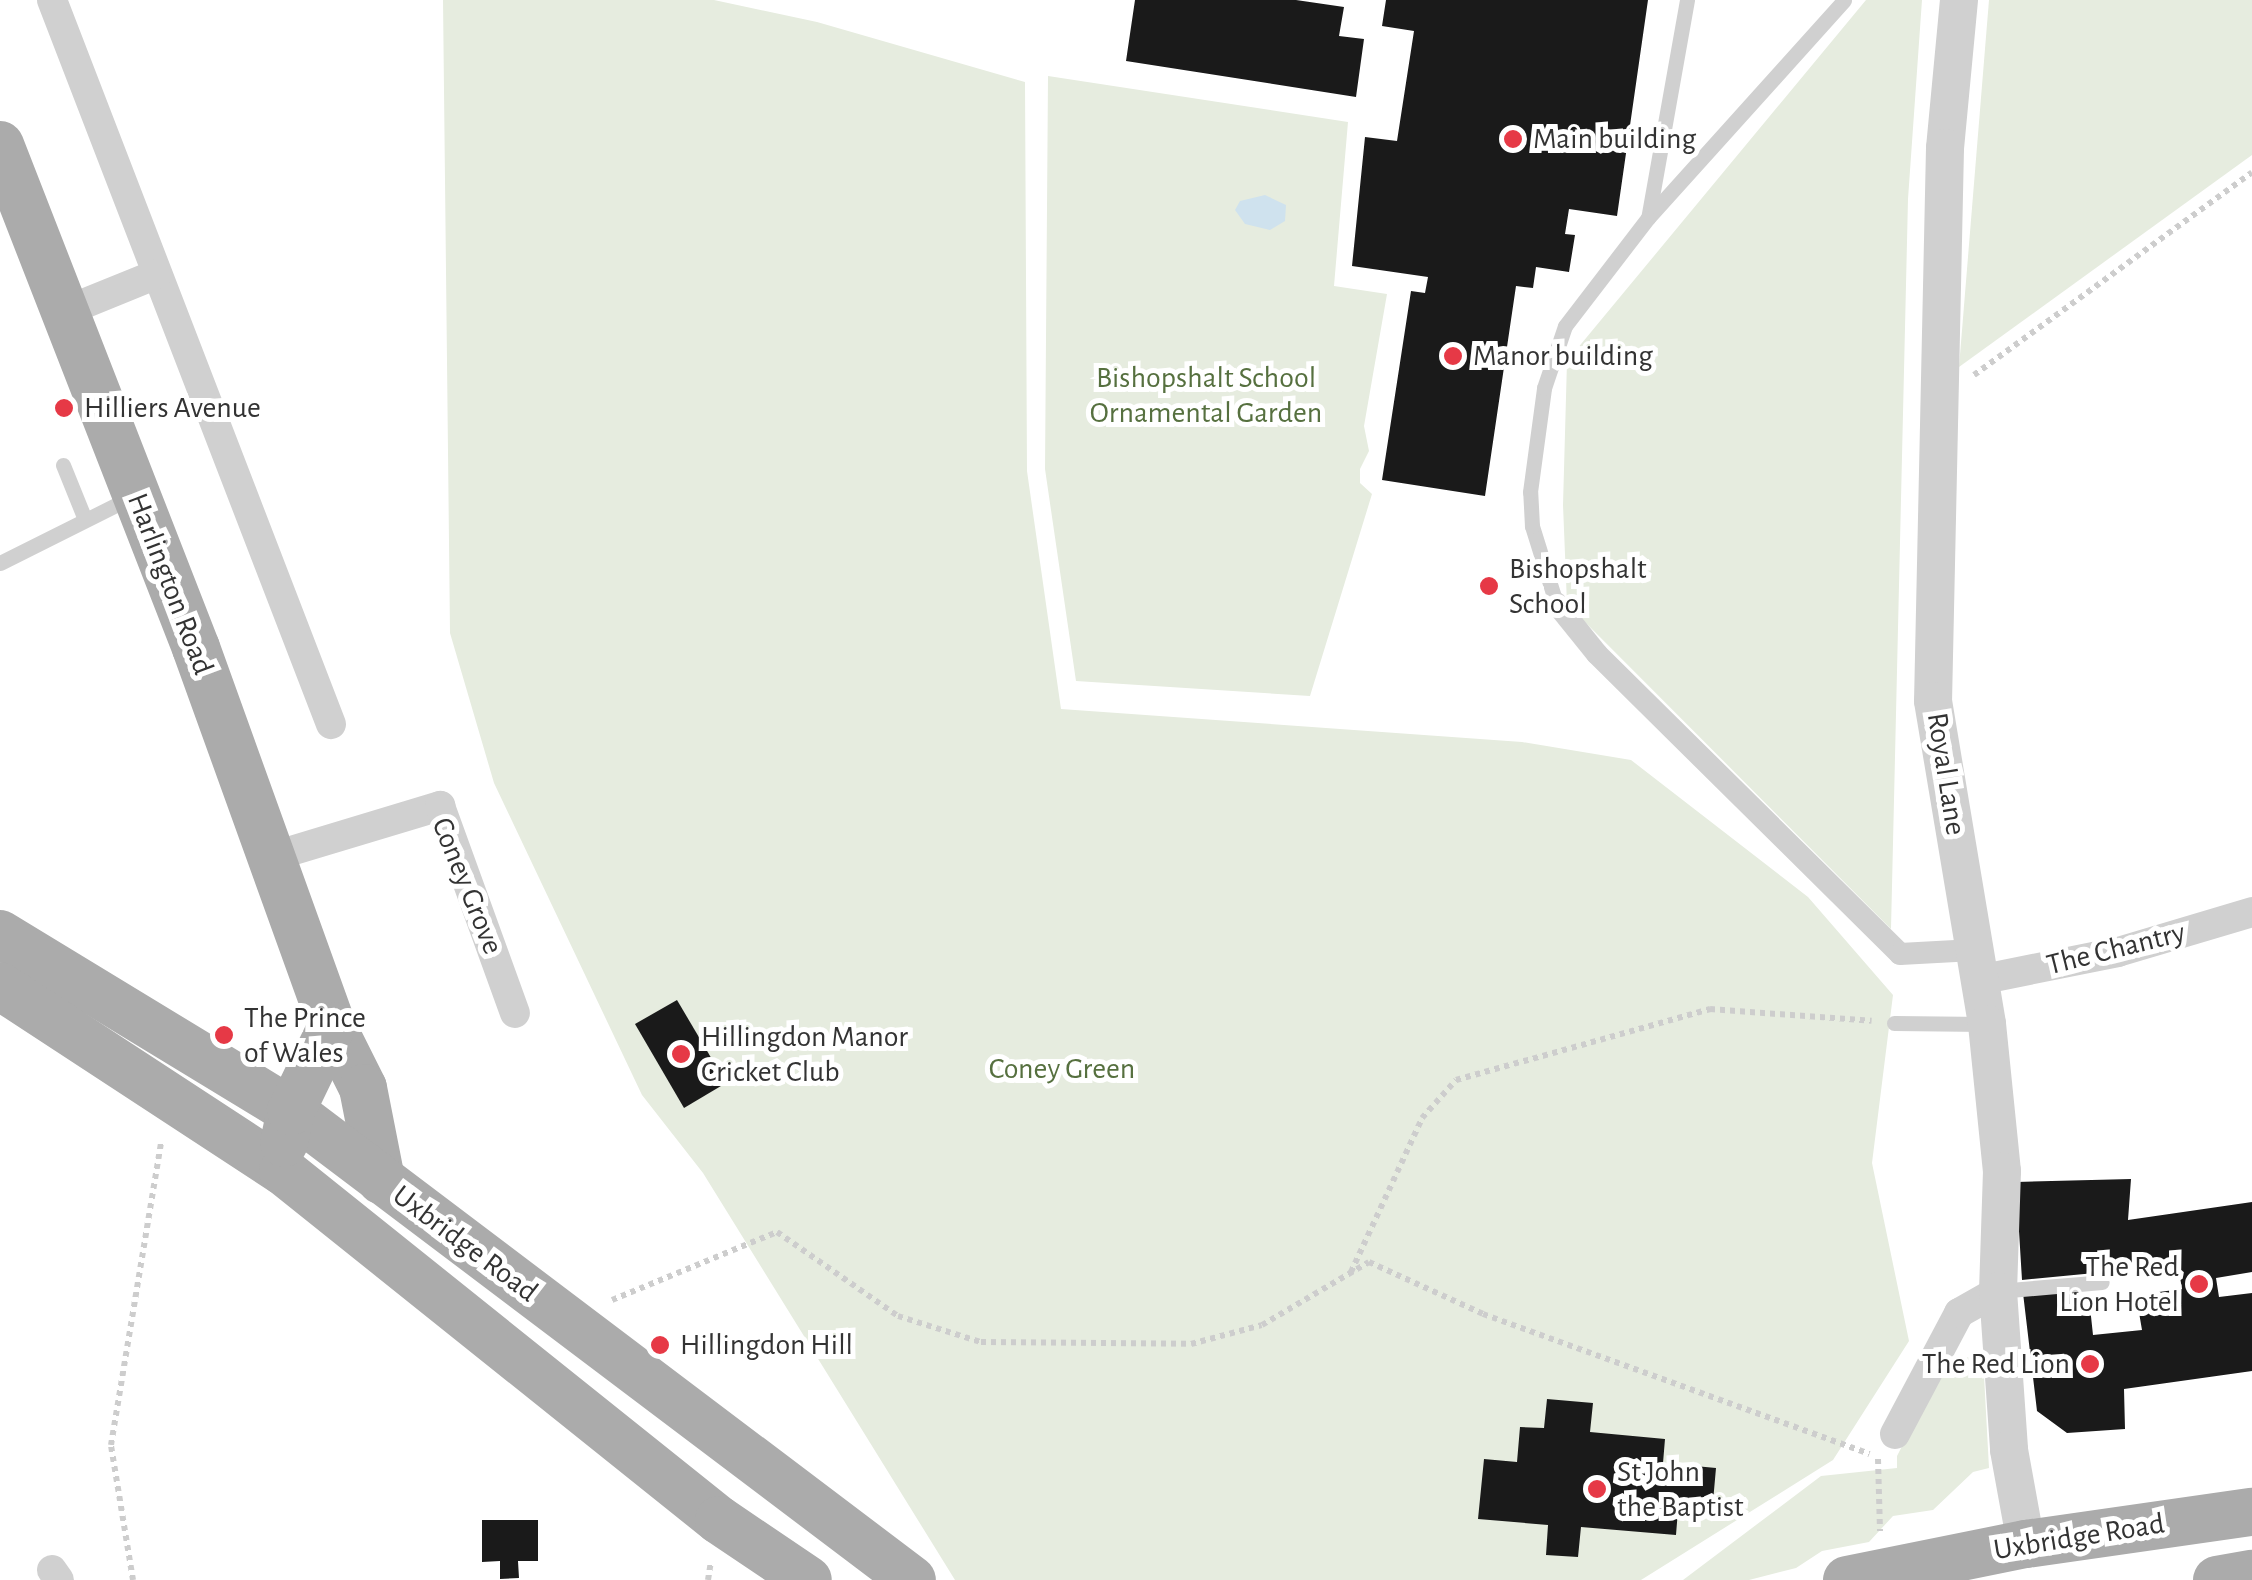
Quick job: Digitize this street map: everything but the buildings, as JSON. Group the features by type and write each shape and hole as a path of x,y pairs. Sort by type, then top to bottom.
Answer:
{"main road":[{"name":"Harlington Road","path":"0,145 66,310 332,1026 362,1088 381,1180"},
{"name":"Uxbridge Road","path":"0,934 291,1111 912,1580"},
{"name":"Uxbridge Road","path":"0,986 283,1171 719,1520 808,1580"},
{"path":"283,1171 291,1111 332,1026"},
{"name":"Uxbridge Road","path":"1847,1580 2026,1544 2252,1512"},
{"path":"2217,1580 2252,1574"}],"street":[{"path":"52,0 331,724"},
{"name":"Royal Lane","path":"1959,0 1945,148 1934,701 1988,1024 2002,1171 1998,1292 2009,1450 2026,1544"},
{"path":"66,310 157,274"},
{"path":"1556,603 1597,654 1900,954 1977,965"},
{"name":"Coney Grove","path":"271,857 440,806 516,1012"},
{"name":"The Chantry","path":"1977,965 2118,952 2252,912"},
{"path":"1886,1446 1959,1313 1998,1292"}],"lane":[{"path":"1648,218 1687,0"},
{"path":"1556,603 1532,526 1530,492 1544,388 1566,326 1648,218 1844,0"},
{"path":"63,464 84,517"},
{"path":"0,563 84,517 136,496"},
{"path":"1894,1023 1988,1024"},
{"path":"1998,1292 2102,1282"}],"path":[{"path":"1939,401 2252,172"},
{"path":"1350,1273 1422,1118 1456,1080 1710,1009 1894,1023"},
{"path":"133,1580 110,1445 164,1127"},
{"path":"564,1320 776,1232 898,1316 981,1342 1191,1344 1262,1325 1369,1262 1483,1314 1886,1446 1882,1526"}],"green space":[{"name":"Coney Green","path":"443,0 714,0 817,22 1025,82 1027,471 1061,709 1522,742 1631,760 1808,897 1893,995 1872,1163 1909,1341 1833,1460 1641,1580 955,1580 703,1173 642,1095 494,783 450,633"},
{"path":"1866,0 1922,0 1908,199 1891,929 1567,604 1563,505 1567,361"},
{"path":"1989,0 2252,0 2252,155 1959,367"},
{"name":"Bishopshalt School Ornamental Garden","path":"1048,76 1348,122 1334,286 1387,294 1364,426 1369,451 1360,469 1360,483 1372,494 1310,696 1076,681 1045,469"},
{"path":"1983,1357 1989,1468 1973,1472 1933,1510 1893,1516 1869,1542 1822,1551 1796,1568 1749,1580 1683,1580 1821,1476 1897,1468 1897,1456 1947,1358"}],"water":[{"path":"1265,195 1286,205 1285,221 1270,230 1245,224 1235,210 1240,201"}],"place":[{"name":"Main building","path":"1513,139"},
{"name":"Manor building","path":"1453,356"},
{"name":"Hilliers Avenue","path":"64,408"},
{"name":"Bishopshalt School","path":"1489,586"},
{"name":"The Prince of Wales","path":"224,1035"},
{"name":"Hillingdon Manor Cricket Club","path":"681,1054"},
{"name":"The Red Lion Hotel","path":"2199,1284"},
{"name":"Hillingdon Hill","path":"660,1345"},
{"name":"The Red Lion","path":"2090,1364"},
{"name":"St John the Baptist","path":"1597,1489"}]}
